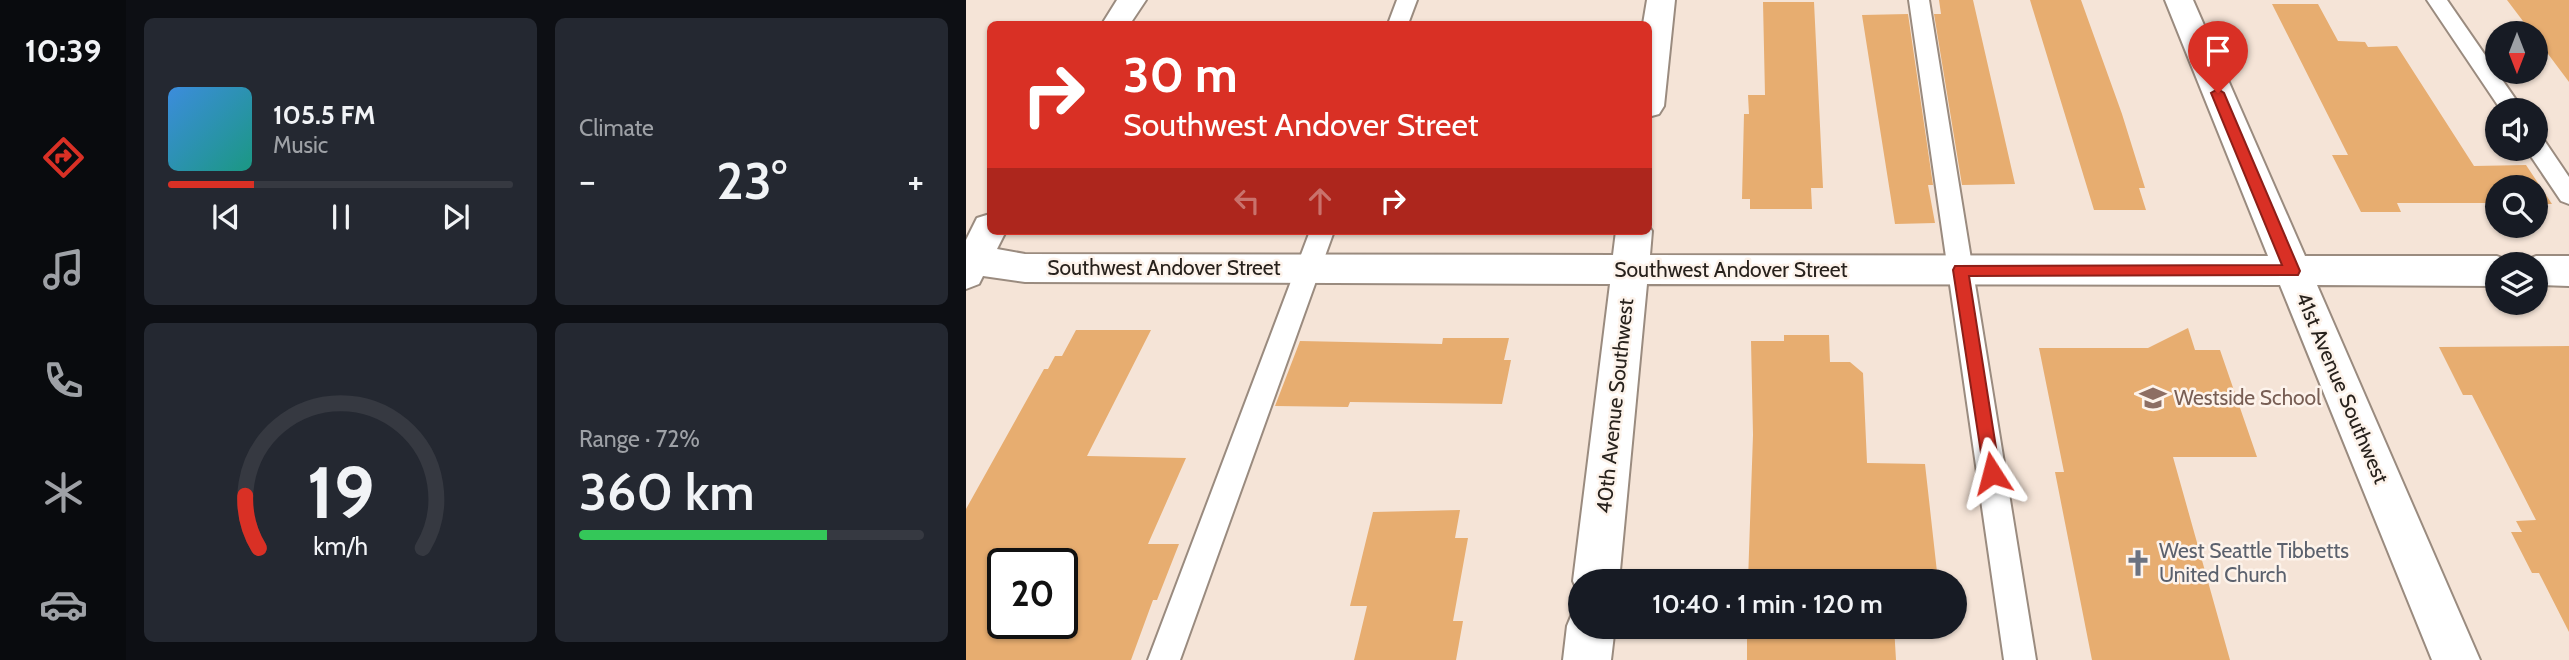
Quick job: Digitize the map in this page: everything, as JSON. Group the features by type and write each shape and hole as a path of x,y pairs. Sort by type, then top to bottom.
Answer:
{"street":[{"path":"1118,21 1132,0"},
{"path":"1652,73 1661,0"},
{"name":"41st Avenue Southwest","path":"2179,0 2456,660"},
{"path":"968,265 987,233"},
{"name":"Southwest Andover Street","path":"968,265 1025,268 1308,269 1632,250 1961,270 2485,271"},
{"name":"40th Avenue Southwest","path":"1597,569 1632,250"},
{"path":"2548,271 2569,271"},
{"path":"1587,660 1589,639"}],"lane":[{"path":"1399,21 1407,0"},
{"path":"1919,0 2020,660"},
{"path":"2437,0 2504,98"},
{"path":"2546,161 2569,195"},
{"path":"1164,660 1321,235"}],"building":[{"path":"1939,0 1973,0 2015,184 1962,185 1934,14 1941,14"},
{"path":"2030,0 2081,0 2145,188 2139,188 2146,210 2094,210"},
{"path":"2507,0 2569,0 2569,82 2548,54 2548,21 2523,21"},
{"path":"1763,2 1814,2 1823,188 1811,188 1812,209 1750,209 1750,199 1742,199 1744,114 1749,114 1748,95 1765,95"},
{"path":"2272,4 2318,4 2338,41 2365,42 2368,47 2397,46 2474,166 2526,165 2533,175 2485,175 2485,203 2397,203 2401,212 2361,212 2332,155 2348,155"},
{"path":"1908,14 1933,185 1928,185 1935,223 1895,224 1862,15"},
{"name":"West Seattle Tibbetts United Church","path":"2188,328 2195,350 2220,350 2257,457 2173,457 2230,660 2092,660 2055,472 2064,472 2039,348 2148,348"},
{"path":"1076,330 1151,330 1087,456 1186,458 1148,544 1179,544 1157,600 1153,600 1131,660 966,660 966,509 1044,369 1048,369 1055,356 1062,356"},
{"path":"1784,335 1829,335 1830,362 1850,362 1863,373 1867,463 1925,464 1937,569 1748,569 1753,435 1751,341 1784,341"},
{"path":"1443,338 1509,338 1504,360 1511,360 1502,404 1350,402 1348,407 1275,406 1300,341 1442,344"},
{"path":"2569,346 2569,632 2539,573 2532,573 2511,532 2522,532 2516,521 2536,520 2472,395 2463,395 2439,347"},
{"path":"1460,510 1455,538 1468,538 1453,621 1463,621 1456,660 1354,660 1367,606 1350,606 1373,512"},
{"path":"1747,639 1895,639 1896,660 1747,660"}],"place":[{"name":"Westside School","path":"2153,398"},
{"name":"West Seattle Tibbetts United Church","path":"2138,563"}],"route":[{"path":"1992,473 1961,270 2292,271 2218,93"}]}
